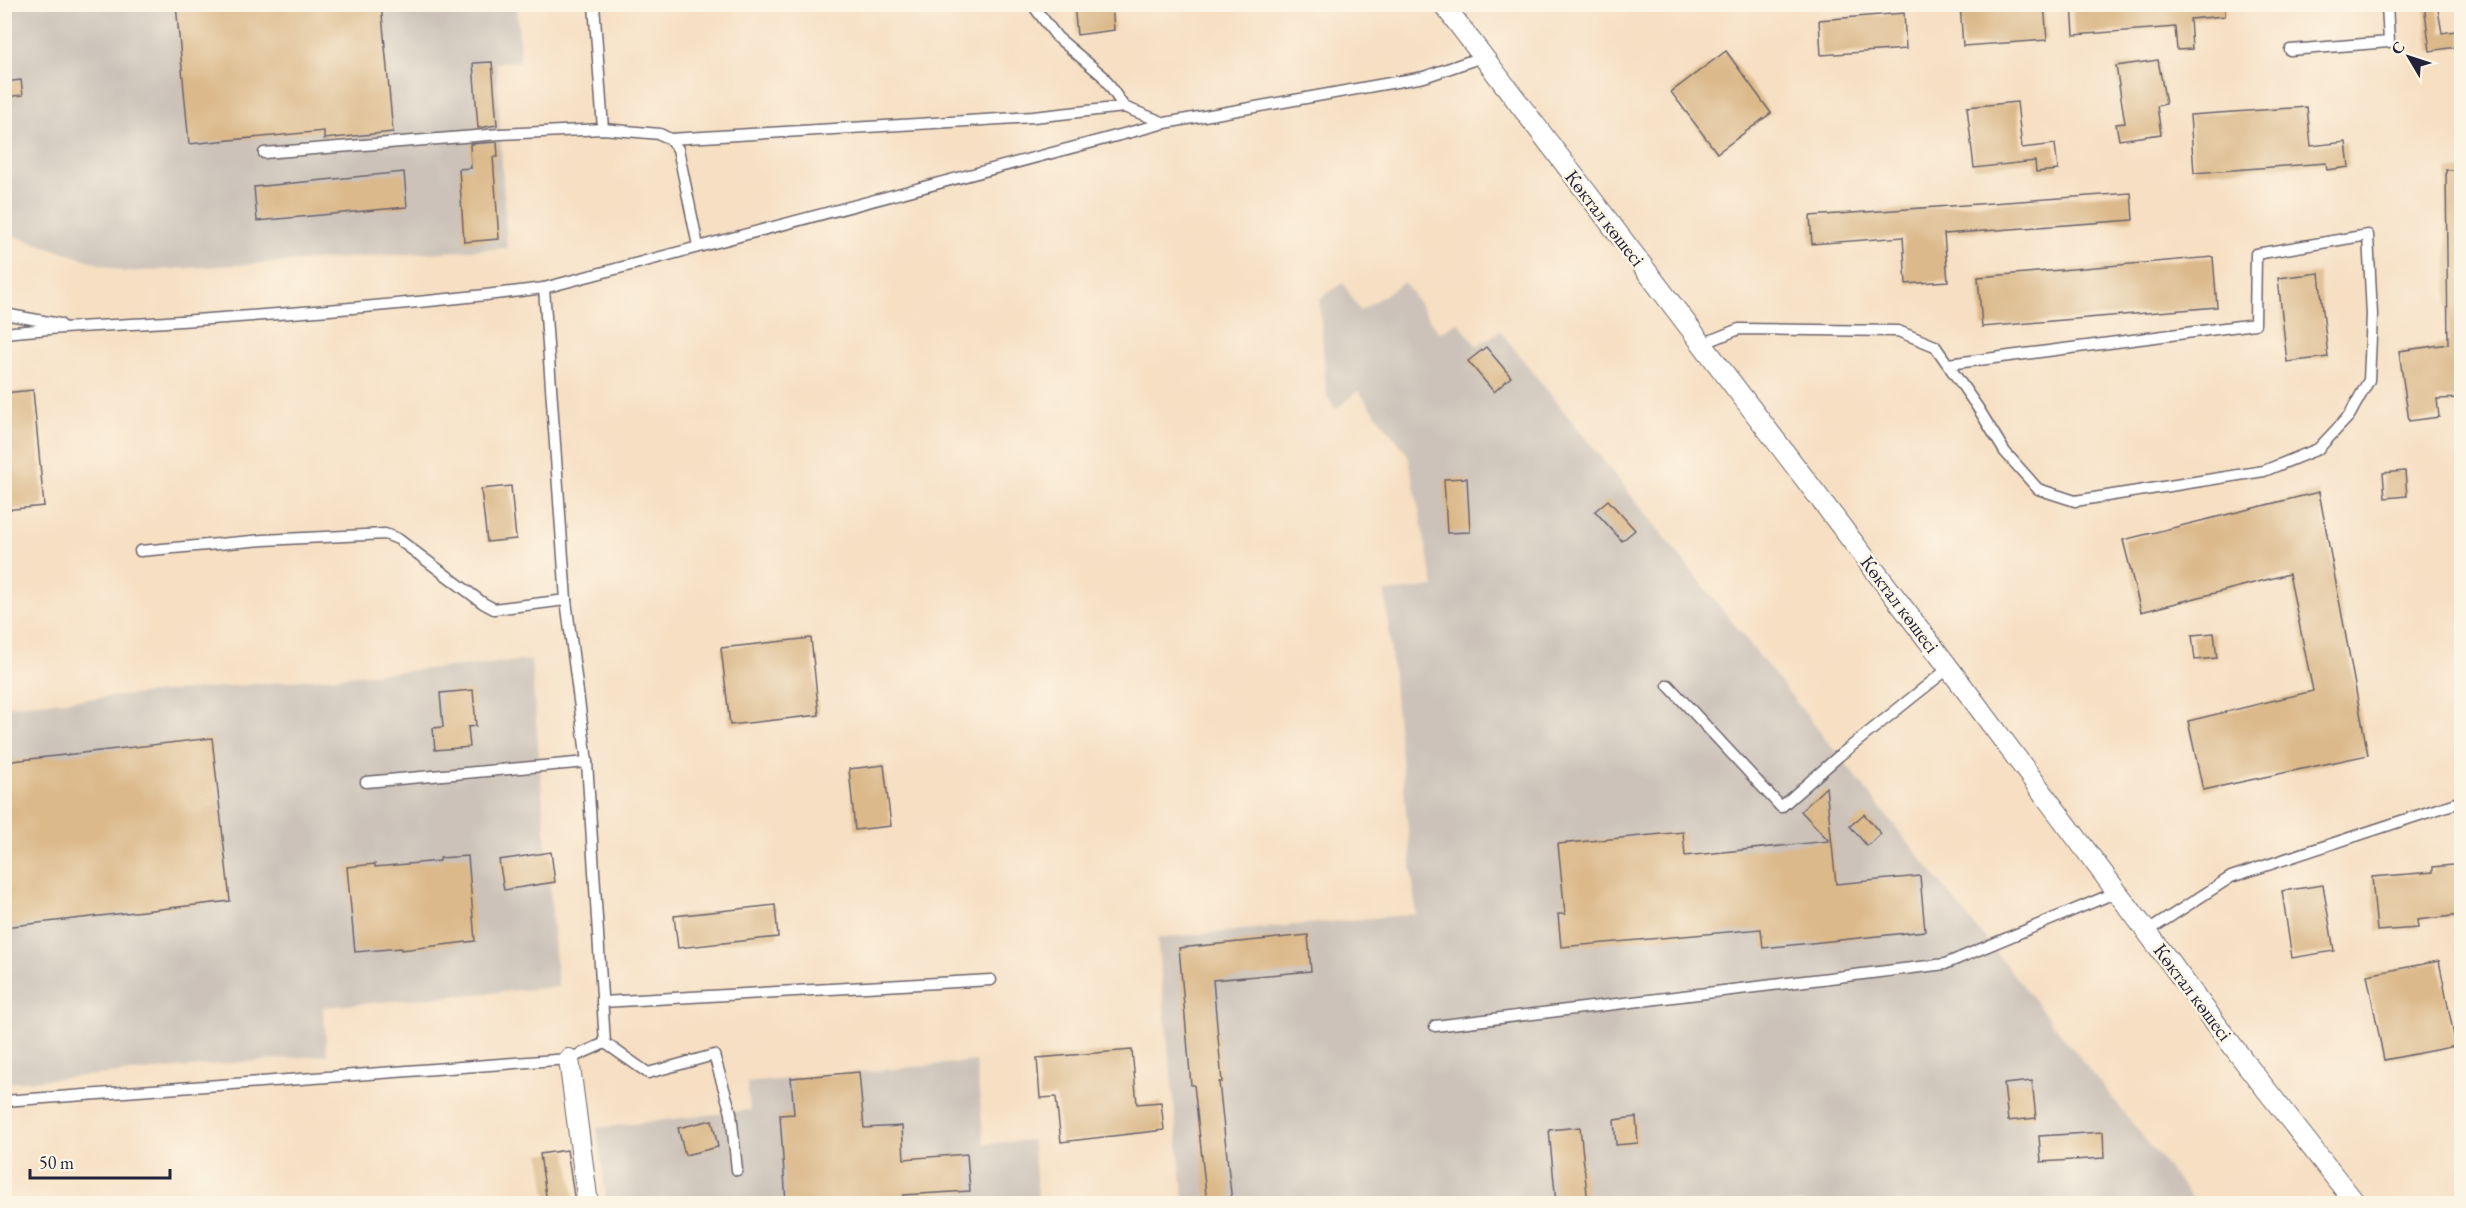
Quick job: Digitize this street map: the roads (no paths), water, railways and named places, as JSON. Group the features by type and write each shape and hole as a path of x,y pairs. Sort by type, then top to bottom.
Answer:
{"street":[{"name":"Көктал көшесі","path":"1443,4 1949,668 2250,1069 2356,1203"},
{"path":"569,1059 588,1203"}],"lane":[{"path":"594,4 603,129"},
{"path":"1032,4 1058,37 1103,76 1124,107"},
{"path":"2290,50 2389,42 2387,4"},
{"path":"4,333 72,326 193,321 426,303 544,288 1165,123 1424,77 1482,57"},
{"path":"670,139 1033,117 1124,107 1165,123"},
{"path":"264,153 500,134 603,129 660,134 670,139 678,149 698,246"},
{"path":"1702,344 1739,329 1898,331 1935,346 2005,452 2038,489 2075,501 2265,471 2318,449 2349,416 2369,380 2372,315 2368,235 2256,254 2255,324 1948,364"},
{"path":"544,288 566,600 587,762 605,1042 648,1073 714,1055 730,1113 737,1170"},
{"path":"4,314 72,326"},
{"path":"140,551 264,540 385,534 398,539 494,609 566,600"},
{"path":"1668,685 1780,807 1839,756 1949,668"},
{"path":"366,782 587,762"},
{"path":"2148,931 2231,877 2461,801"},
{"path":"1435,1026 1946,964 2117,892"},
{"path":"602,1002 991,980"},
{"path":"4,1101 569,1059 605,1042"}]}
